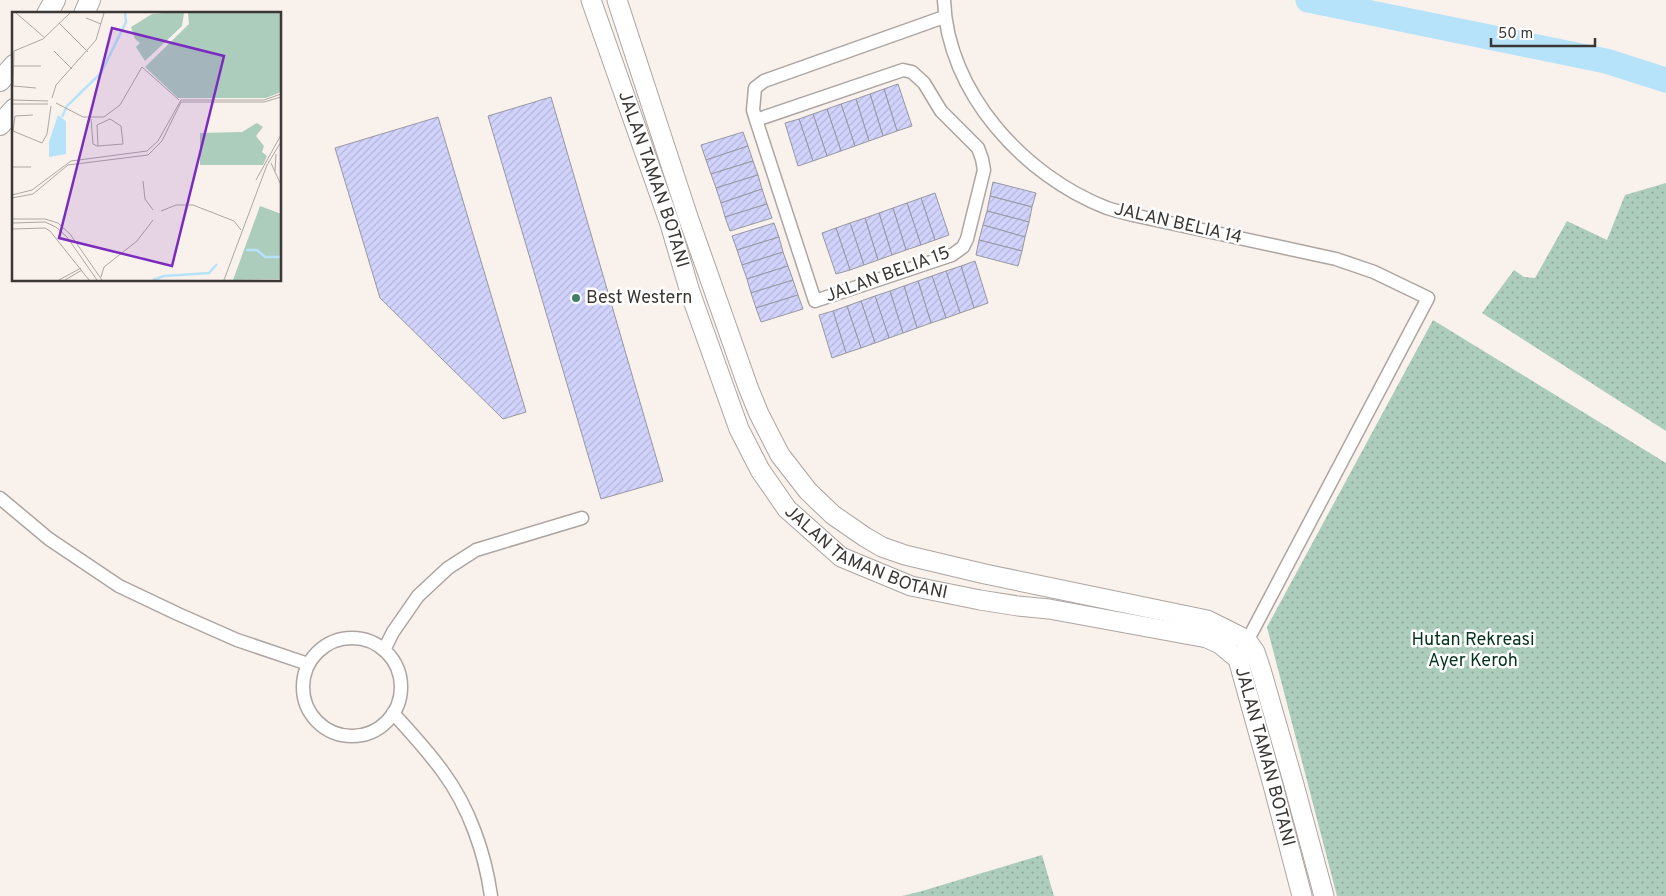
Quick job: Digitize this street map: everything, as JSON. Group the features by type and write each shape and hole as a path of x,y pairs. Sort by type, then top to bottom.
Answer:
{"main road":[{"path":"48,12 55,0"},
{"path":"85,12 90,0"},
{"path":"0,81 12,67"},
{"path":"0,125 12,111"}],"street":[{"name":"JALAN TAMAN BOTANI","path":"591,0 670,224 680,260 739,429 760,470 787,509 841,556 911,586 980,600 1049,609 1207,638 1220,644 1238,659 1302,896"},
{"name":"JALAN TAMAN BOTANI","path":"617,0 688,216 748,387 759,414 780,455 792,472 808,491 833,515 882,547 906,555 985,574 1207,620 1248,642 1255,652 1261,670 1294,781 1324,896"},
{"name":"JALAN BELIA 14","path":"944,0 944,17 954,57 983,112 1017,149 1059,182 1108,208 1336,259 1374,272 1428,298 1248,642"},
{"name":"JALAN BELIA 15","path":"756,120 903,70 912,72 924,83 941,111 978,148 982,159 984,170 967,239 963,247 952,255 815,301 756,120 754,110 755,88 764,81 944,17"},
{"path":"680,260 688,241 688,216"},
{"path":"0,498 49,539 119,586 237,640 308,664"},
{"path":"384,650 393,632 418,596 448,568 476,550 582,518"},
{"path":"343,638 358,638 372,642 384,650 393,661 399,673 401,687 399,700 393,713 384,724 364,734 356,736 341,735 328,730 316,720 305,701 303,693 304,678 308,664 317,652 329,643 343,638"},
{"path":"1238,659 1248,642"},
{"path":"393,713 443,773 465,809 481,849 491,896"}],"green space":[{"path":"1666,183 1666,431 1482,313 1514,270 1524,277 1535,278 1567,221 1607,240 1625,195"},
{"name":"Hutan Rekreasi Ayer Keroh","path":"1433,320 1666,463 1666,896 1337,896 1267,627"},
{"path":"1042,855 1054,896 902,896 922,891"}],"building":[{"path":"898,84 912,126 897,131 884,89"},
{"path":"884,89 897,131 883,136 870,94"},
{"path":"870,94 883,136 869,141 856,99"},
{"name":"Best Western","path":"551,97 663,481 601,499 488,116"},
{"path":"856,99 869,141 855,146 841,104"},
{"path":"841,104 855,146 841,151 827,109"},
{"path":"827,109 841,151 827,156 813,114"},
{"path":"813,114 827,156 813,161 799,119"},
{"path":"438,117 526,412 503,419 380,298 335,148"},
{"path":"799,119 813,161 798,166 785,123"},
{"path":"743,132 748,146 706,160 701,145"},
{"path":"748,146 753,161 711,174 706,160"},
{"path":"753,161 758,175 716,188 711,174"},
{"path":"758,175 762,189 721,203 716,188"},
{"path":"993,182 1036,193 1032,207 990,196"},
{"path":"762,189 767,204 725,217 721,203"},
{"path":"935,193 949,235 935,240 921,198"},
{"path":"990,196 1032,207 1029,222 987,211"},
{"path":"921,198 935,240 921,245 907,203"},
{"path":"907,203 921,245 906,250 893,208"},
{"path":"767,204 772,218 730,231 725,217"},
{"path":"893,208 906,250 892,255 879,213"},
{"path":"987,211 1029,222 1025,237 983,225"},
{"path":"879,213 892,255 878,260 865,218"},
{"path":"865,218 878,260 864,265 850,223"},
{"path":"774,223 779,237 737,250 732,236"},
{"path":"850,223 864,265 850,270 836,228"},
{"path":"983,225 1025,237 1022,251 979,240"},
{"path":"836,228 850,270 836,274 822,233"},
{"path":"779,237 783,252 742,265 737,250"},
{"path":"979,240 1022,251 1018,266 976,255"},
{"path":"783,252 788,266 747,279 742,265"},
{"path":"975,261 988,303 974,308 961,266"},
{"path":"788,266 793,280 751,293 747,279"},
{"path":"961,266 974,308 960,313 946,271"},
{"path":"946,271 960,313 946,318 932,276"},
{"path":"932,276 946,318 931,323 918,281"},
{"path":"793,280 798,295 756,308 751,293"},
{"path":"918,281 931,323 917,328 904,286"},
{"path":"904,286 917,328 903,333 890,291"},
{"path":"890,291 903,333 889,338 875,296"},
{"path":"798,295 803,309 761,322 756,308"},
{"path":"875,296 889,338 875,343 861,301"},
{"path":"861,301 875,343 861,348 847,306"},
{"path":"847,306 861,348 846,353 833,311"},
{"path":"833,311 846,353 832,358 819,315"}],"waterway":[{"path":"1308,0 1606,61 1666,80"}],"place":[{"name":"Best Western","path":"576,298"}]}
